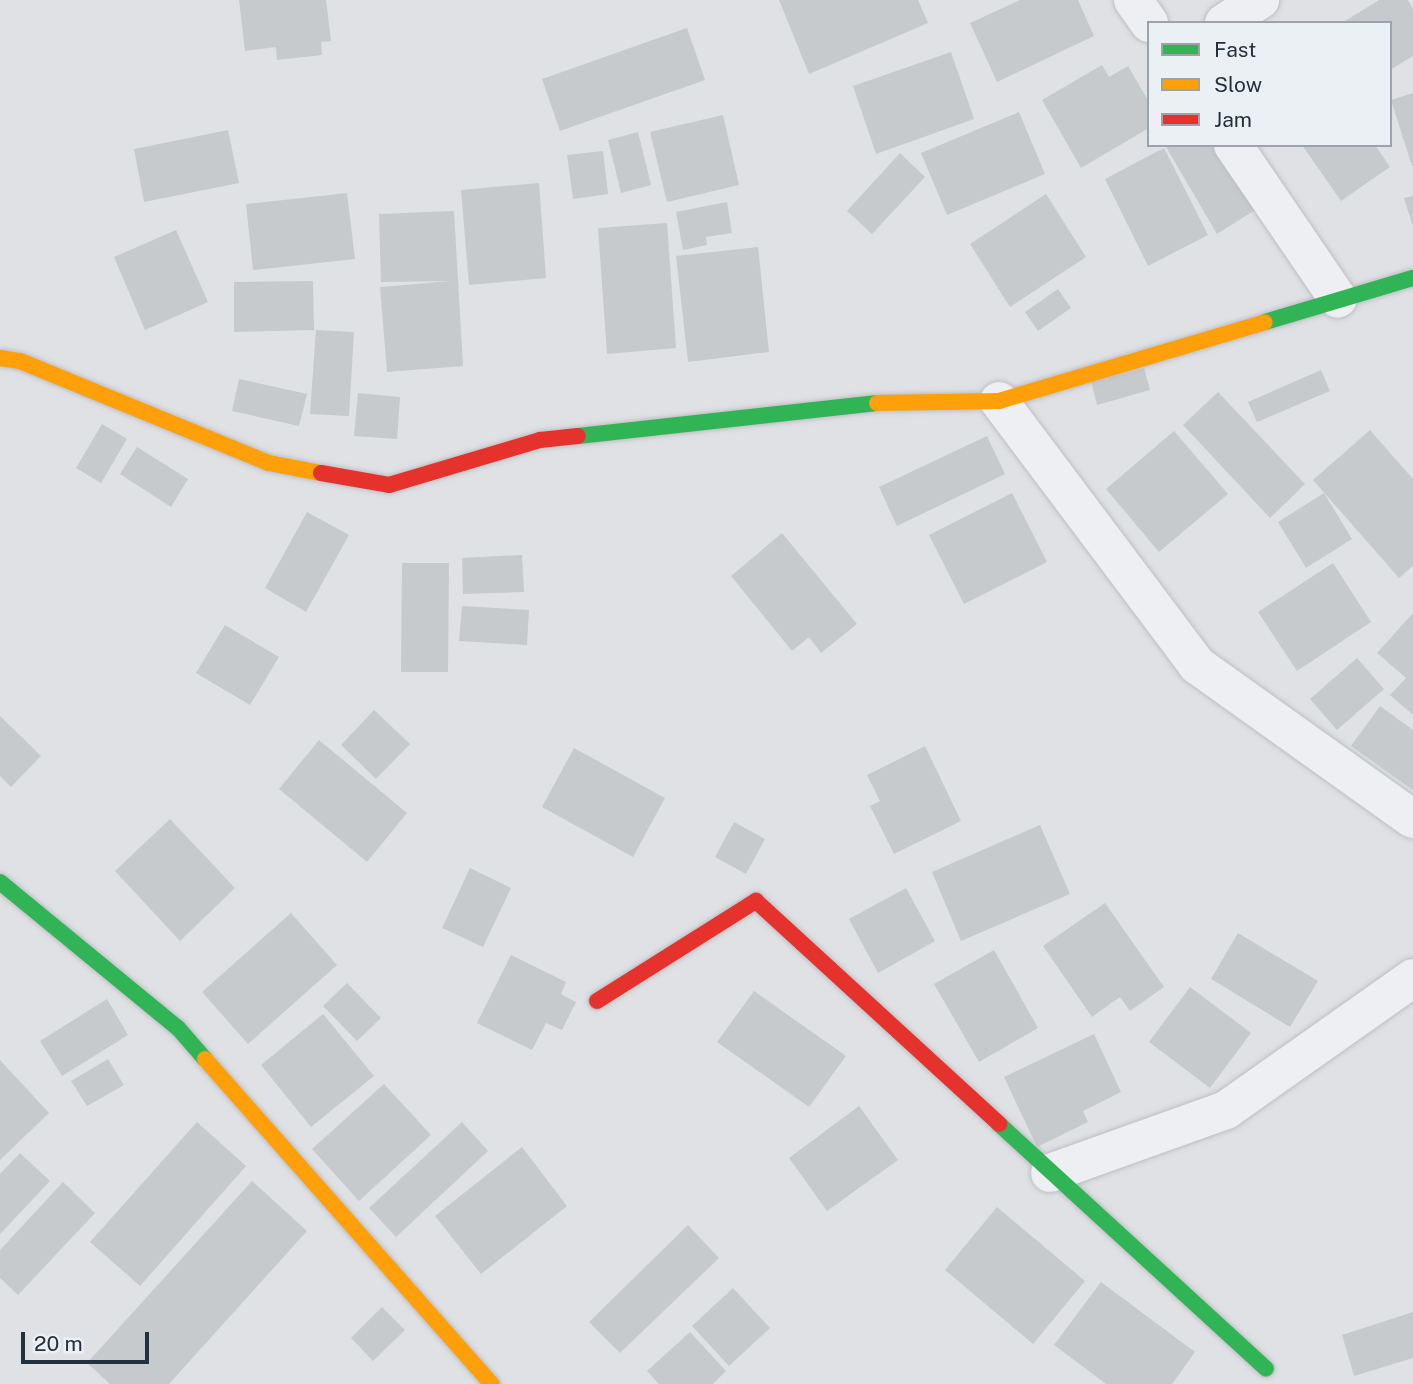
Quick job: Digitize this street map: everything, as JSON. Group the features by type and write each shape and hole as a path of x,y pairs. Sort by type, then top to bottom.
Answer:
{"street":[{"path":"1133,0 1148,21"},
{"path":"1227,21 1260,0"},
{"path":"1234,147 1338,299"},
{"path":"0,358 20,361 269,463 389,485 540,440 880,404 999,401 1413,278"},
{"path":"999,401 1196,665 1413,819"},
{"path":"0,882 178,1028 492,1384"},
{"path":"597,1002 756,901 1266,1369"},
{"path":"1050,1173 1226,1110 1413,978"}],"building":[{"path":"239,0 326,0 331,41 321,42 322,55 277,60 276,47 245,51"},
{"path":"779,0 918,0 928,23 809,74"},
{"path":"1020,0 1078,0 1094,36 997,82 970,23"},
{"path":"1379,0 1408,0 1413,9 1413,56 1392,69 1392,21 1345,21"},
{"path":"687,28 705,80 560,131 542,79"},
{"path":"951,52 974,119 876,154 853,86"},
{"path":"1102,65 1109,77 1128,66 1147,99 1147,129 1081,168 1042,100"},
{"path":"1413,93 1413,166 1392,103 1392,100"},
{"path":"1019,112 1045,174 947,215 921,153"},
{"path":"723,115 739,185 667,202 650,132"},
{"path":"228,130 239,183 144,202 134,149"},
{"path":"638,132 651,185 621,193 608,140"},
{"path":"1166,147 1218,147 1255,210 1217,234"},
{"path":"1303,147 1376,147 1390,167 1341,201"},
{"path":"1164,148 1208,235 1148,266 1105,179"},
{"path":"603,151 608,194 573,199 567,155"},
{"path":"900,153 925,177 872,234 847,211"},
{"path":"539,183 546,278 469,285 461,190"},
{"path":"347,193 355,259 253,270 246,204"},
{"path":"1046,194 1086,257 1010,307 970,244"},
{"path":"1413,196 1413,224 1412,224 1404,198"},
{"path":"727,202 732,233 706,237 707,245 683,250 676,212"},
{"path":"454,211 463,366 387,372 380,287 451,281 381,282 379,214"},
{"path":"667,223 676,348 607,354 598,228"},
{"path":"176,230 208,302 145,330 114,257"},
{"path":"758,247 769,352 688,362 676,256"},
{"path":"313,281 314,330 234,332 234,282"},
{"path":"1058,289 1071,308 1038,331 1025,312"},
{"path":"316,330 354,332 349,416 310,414"},
{"path":"1144,368 1150,390 1097,405 1091,381"},
{"path":"1321,370 1330,391 1257,422 1248,402"},
{"path":"239,379 307,394 299,426 232,411"},
{"path":"1218,392 1305,484 1270,518 1183,425"},
{"path":"358,393 400,397 397,439 354,436"},
{"path":"102,424 127,439 101,483 76,468"},
{"path":"1370,430 1413,479 1413,566 1399,578 1313,480"},
{"path":"1174,431 1228,494 1159,552 1106,489"},
{"path":"987,436 1005,474 897,526 879,487"},
{"path":"137,447 188,479 171,507 120,474"},
{"path":"1012,493 1047,562 964,604 929,535"},
{"path":"1324,493 1352,539 1306,568 1278,522"},
{"path":"307,512 349,535 306,612 265,588"},
{"path":"782,533 857,624 821,653 809,637 792,651 731,576"},
{"path":"522,555 524,592 463,594 462,558"},
{"path":"402,563 449,563 448,672 401,672"},
{"path":"1333,563 1371,622 1297,671 1258,612"},
{"path":"462,606 529,610 527,645 459,641"},
{"path":"1413,613 1413,715 1390,695 1406,678 1377,653"},
{"path":"225,625 279,657 250,705 196,673"},
{"path":"1357,658 1384,689 1337,730 1310,699"},
{"path":"1380,706 1413,730 1413,790 1351,746"},
{"path":"374,710 410,744 376,779 341,745"},
{"path":"0,716 41,756 11,787 0,776"},
{"path":"319,740 407,813 367,862 279,789"},
{"path":"925,746 961,821 894,854 870,806 880,801 867,775"},
{"path":"574,748 665,798 633,857 542,807"},
{"path":"170,819 235,888 180,941 115,871"},
{"path":"734,822 765,839 746,874 715,857"},
{"path":"1040,825 1070,894 961,941 932,872"},
{"path":"470,868 511,888 483,947 442,928"},
{"path":"906,888 935,941 878,973 849,919"},
{"path":"1105,903 1164,987 1130,1011 1120,997 1092,1017 1043,946"},
{"path":"291,913 337,965 248,1044 202,992"},
{"path":"1238,933 1318,981 1290,1027 1211,979"},
{"path":"994,950 1038,1028 979,1062 934,984"},
{"path":"511,955 566,982 561,994 576,1002 562,1030 546,1023 532,1050 477,1023"},
{"path":"347,983 381,1018 357,1041 323,1006"},
{"path":"1190,987 1251,1033 1210,1088 1149,1042"},
{"path":"754,991 846,1056 809,1107 717,1042"},
{"path":"107,999 128,1035 62,1076 40,1041"},
{"path":"323,1014 374,1076 311,1127 261,1065"},
{"path":"1094,1034 1121,1092 1083,1111 1088,1122 1037,1147 1004,1077"},
{"path":"108,1059 124,1085 87,1106 71,1081"},
{"path":"0,1060 49,1113 0,1160"},
{"path":"384,1084 431,1135 359,1201 312,1149"},
{"path":"859,1106 898,1160 827,1211 789,1158"},
{"path":"197,1122 246,1166 140,1286 90,1242"},
{"path":"462,1122 488,1151 396,1237 369,1208"},
{"path":"522,1147 567,1206 481,1274 435,1216"},
{"path":"20,1153 50,1181 0,1234 0,1174"},
{"path":"252,1181 307,1231 169,1384 110,1384 87,1363"},
{"path":"63,1182 95,1213 18,1295 0,1278 0,1250"},
{"path":"997,1207 1085,1281 1033,1344 945,1270"},
{"path":"688,1225 719,1258 620,1353 589,1322"},
{"path":"1101,1282 1195,1352 1172,1384 1106,1384 1054,1345"},
{"path":"733,1288 770,1328 729,1366 692,1326"},
{"path":"382,1307 405,1330 373,1361 351,1338"},
{"path":"1413,1312 1413,1358 1354,1376 1342,1335"},
{"path":"690,1332 726,1371 713,1384 659,1384 647,1371"}],"traffic: fast":[{"path":"1265,322 1413,278"},
{"path":"578,436 877,403"},
{"path":"0,882 178,1028 205,1059"},
{"path":"999,1124 1266,1369"}],"traffic: slow":[{"path":"877,403 999,401 1265,322"},
{"path":"0,358 20,361 269,463 321,473"},
{"path":"205,1059 492,1384"}],"traffic: jam":[{"path":"321,473 389,485 540,440 578,436"},
{"path":"597,1001 756,901 999,1124"}]}
